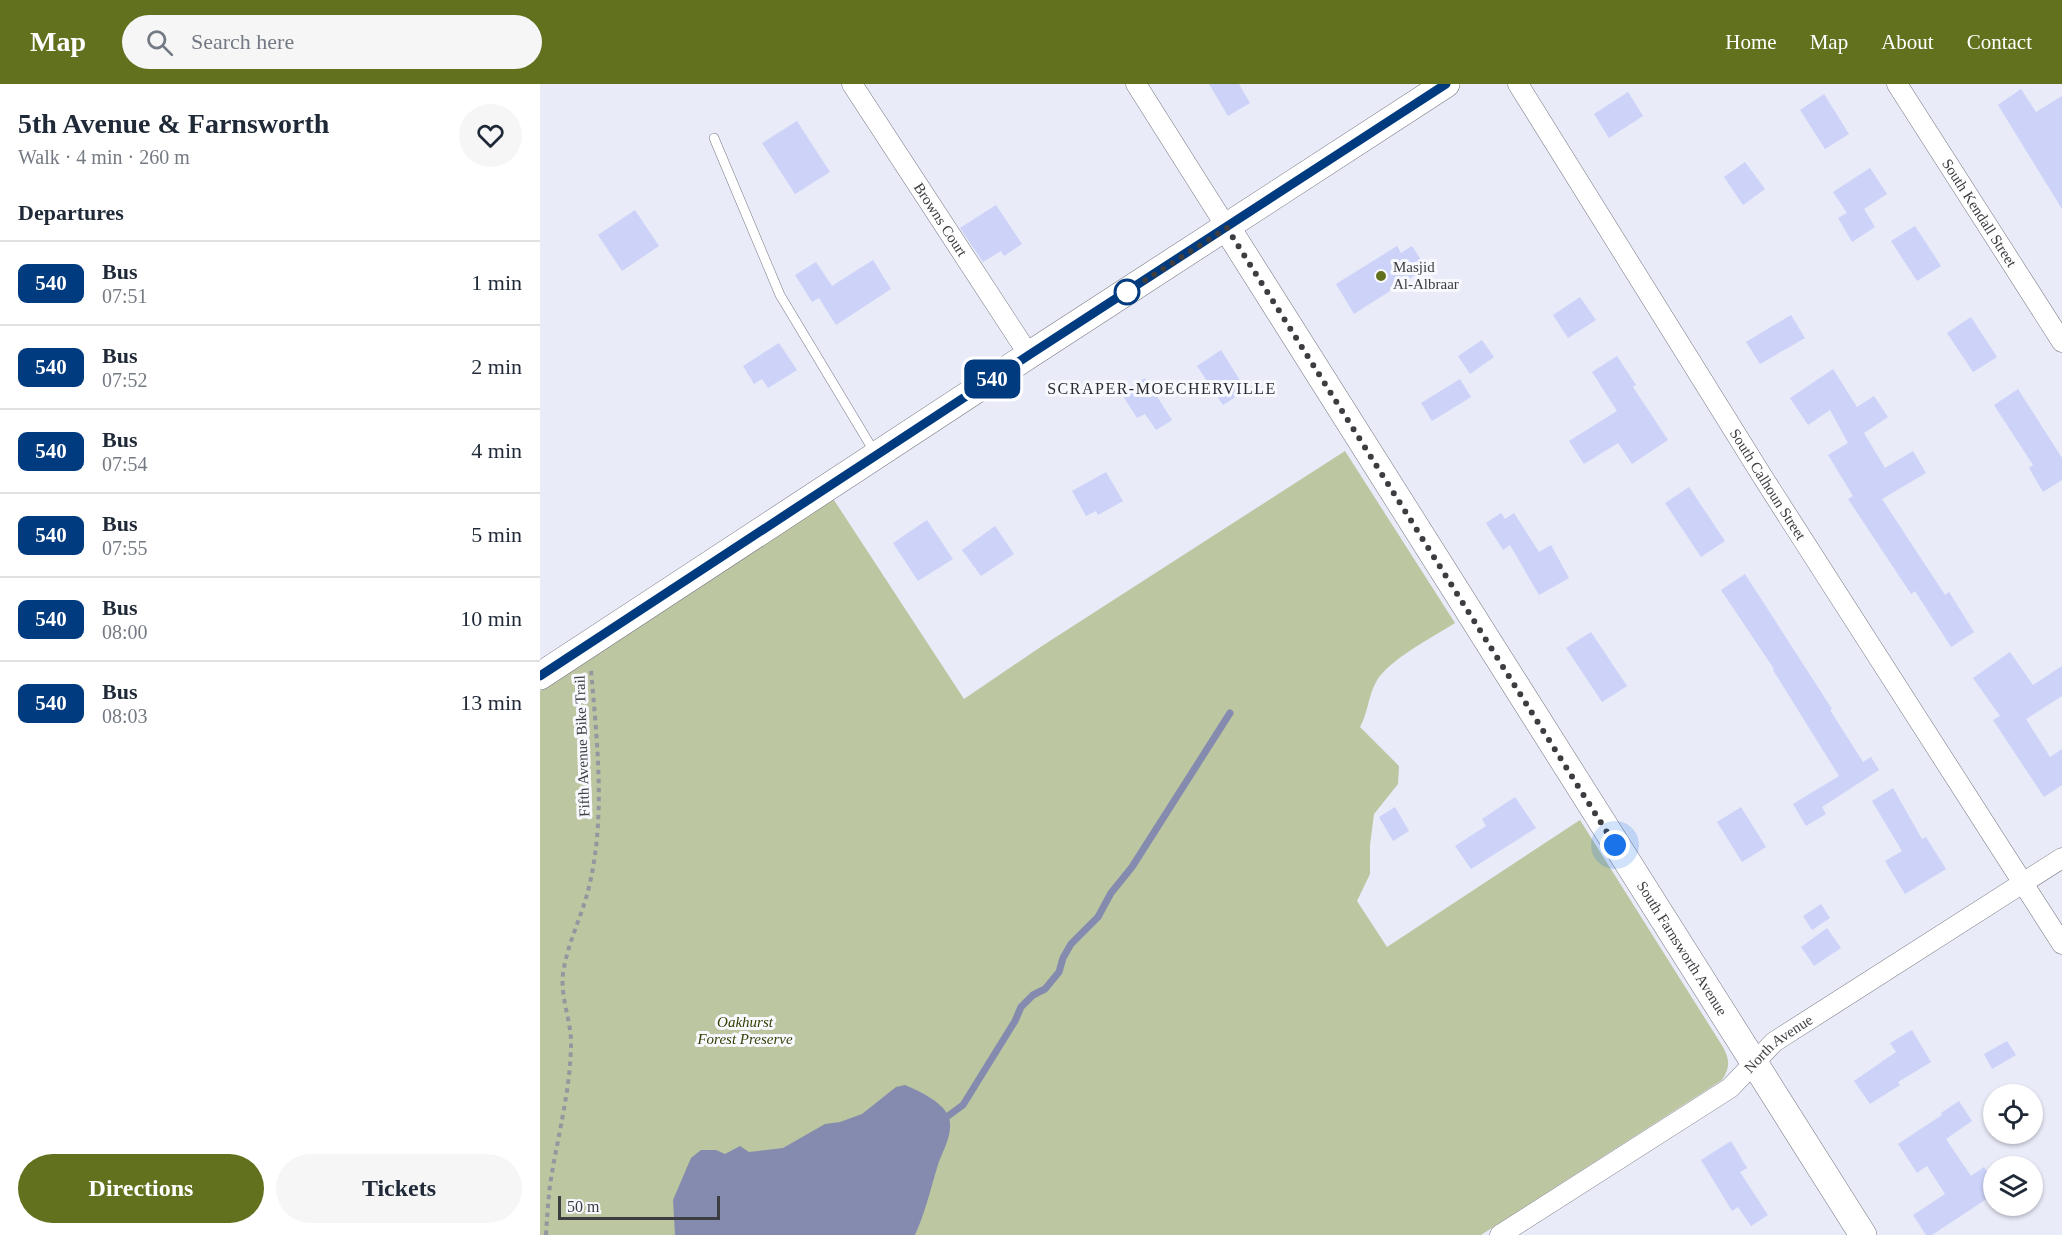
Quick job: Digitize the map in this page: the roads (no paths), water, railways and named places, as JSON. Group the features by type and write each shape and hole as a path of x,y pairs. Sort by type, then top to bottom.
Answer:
{"street":[{"name":"Browns Court","path":"852,84 1029,355"},
{"name":"South Farnsworth Avenue","path":"1136,84 1863,1235"},
{"path":"540,676 1446,84"},
{"name":"South Calhoun Street","path":"1518,84 1764,479 2062,944"},
{"name":"South Kendall Street","path":"1897,84 2062,342"},
{"name":"North Avenue","path":"1500,1235 1730,1088 1774,1042 2062,858"}],"lane":[{"path":"714,138 780,294 876,455"}],"water":[{"path":"905,1085 924,1094 942,1107 947,1113 950,1124 950,1131 915,1235 675,1235 673,1200 691,1158 701,1150 716,1150 725,1154 740,1146 749,1152 783,1148 825,1124 840,1122 862,1114 896,1087"}],"waterway":[{"path":"948,1116 963,1105 1015,1021 1021,1007 1033,995 1045,989 1059,972 1063,958 1071,944 1098,917 1111,893 1132,867 1230,713"}],"place":[{"name":"Masjid Al-Albraar","path":"1381,276"}],"district":[{"name":"SCRAPER-MOECHERVILLE","path":"1162,388"}],"park label":[{"name":"Oakhurst Forest Preserve","path":"745,1030"}]}
